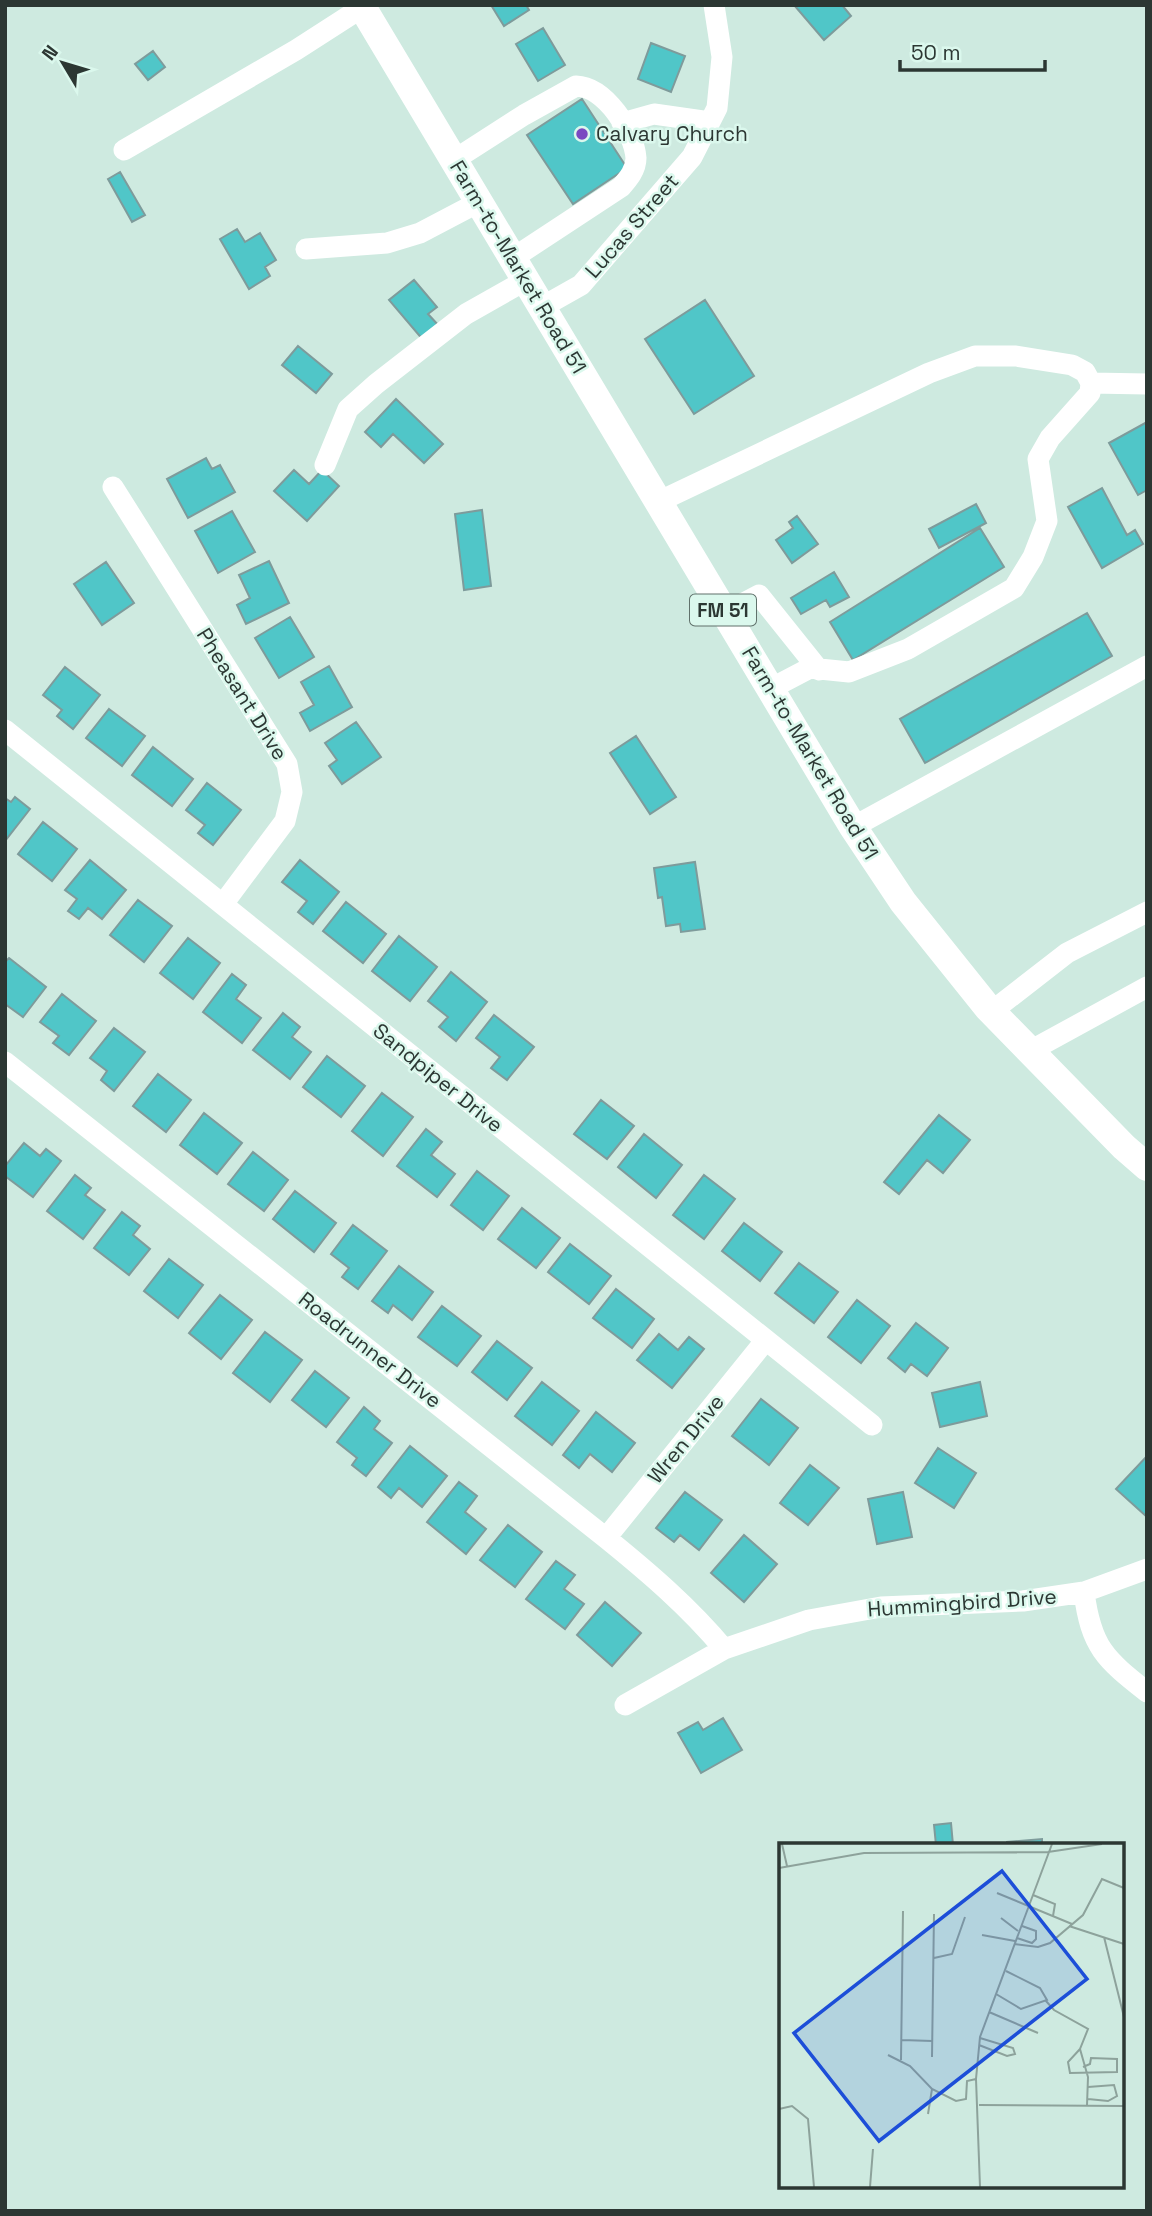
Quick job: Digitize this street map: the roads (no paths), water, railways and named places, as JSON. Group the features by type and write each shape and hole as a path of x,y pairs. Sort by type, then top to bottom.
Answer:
{"main road":[{"name":"Farm-to-Market Road 51","path":"363,6 853,827 903,902 991,1012 1147,1167"}],"street":[{"name":"Lucas Street","path":"542,307 581,285 692,157 717,108 722,57 714,5"},
{"path":"124,150 296,50 363,6"},
{"path":"325,465 348,409 621,187 632,174 636,159 614,109 597,92 585,86 576,86 524,115 454,160"},
{"path":"622,123 654,114 710,122"},
{"path":"306,249 387,243 420,233 479,202"},
{"path":"658,502 929,373 975,356 1016,356 1072,365 1085,372 1091,383 1090,393 1050,438 1038,459 1048,521 1014,588 908,649 849,672 810,668 770,689"},
{"path":"1091,383 1147,384"},
{"name":"Pheasant Drive","path":"113,487 287,764 292,792 285,821 222,904"},
{"path":"725,613 759,595 819,670"},
{"path":"853,827 1147,666"},
{"name":"Sandpiper Drive","path":"5,730 872,1425"},
{"path":"991,1012 1067,953 1147,912"},
{"path":"1030,1051 1147,987"},
{"name":"Roadrunner Drive","path":"5,1062 652,1575 702,1623 724,1649"},
{"name":"Wren Drive","path":"606,1538 765,1341"},
{"name":"Hummingbird Drive","path":"625,1705 724,1649 809,1620 881,1606 1023,1601 1084,1592 1147,1569"},
{"path":"1084,1592 1088,1623 1099,1647 1121,1671 1147,1692"}],"place":[{"name":"Calvary Church","path":"582,134"}]}
